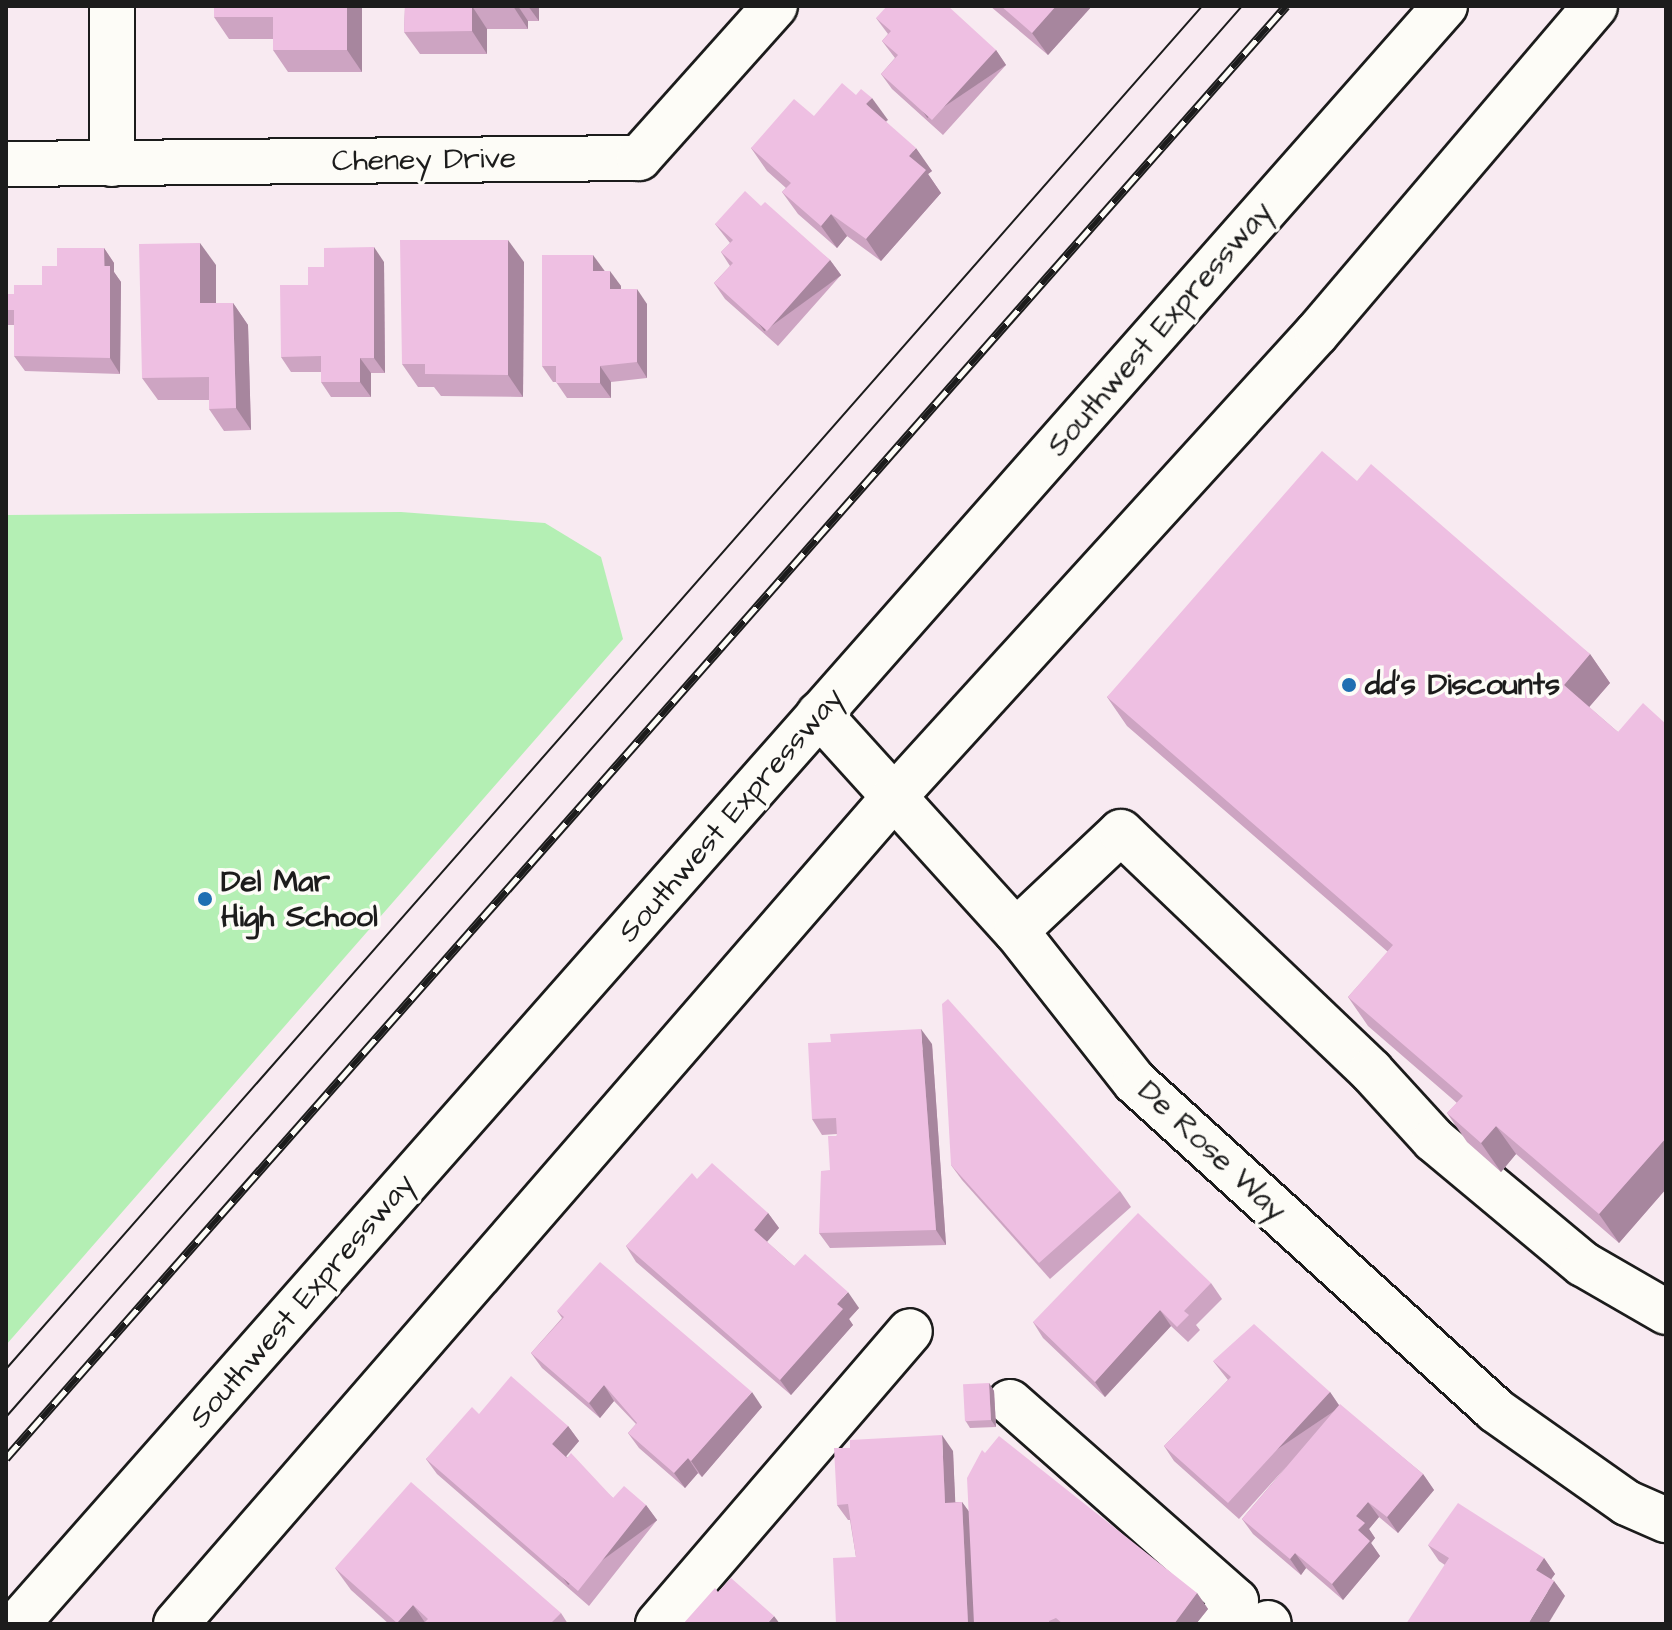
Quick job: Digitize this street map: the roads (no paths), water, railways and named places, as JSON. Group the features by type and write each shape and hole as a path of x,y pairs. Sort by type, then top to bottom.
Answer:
{"main road":[{"path":"112,6 112,164"},
{"name":"Cheney Drive","path":"6,164 639,158 775,6"},
{"name":"Southwest Expressway","path":"17,1624 1445,6"},
{"path":"176,1624 894,797 1317,333 1595,6"},
{"name":"De Rose Way","path":"819,714 1016,931 1135,1082 1495,1410 1627,1503 1666,1520"},
{"path":"1016,931 1121,832 1371,1071 1434,1140 1583,1264 1666,1312"},
{"path":"658,1624 910,1331"},
{"path":"1010,1402 1236,1601 1217,1624"}],"tram line":[{"path":"6,1369 1202,6"},
{"path":"6,1417 1242,6"}],"railway":[{"path":"6,1458 1286,6"}],"place":[{"name":"dd's Discounts","path":"1349,685"},
{"name":"Del Mar High School","path":"205,899"}]}
